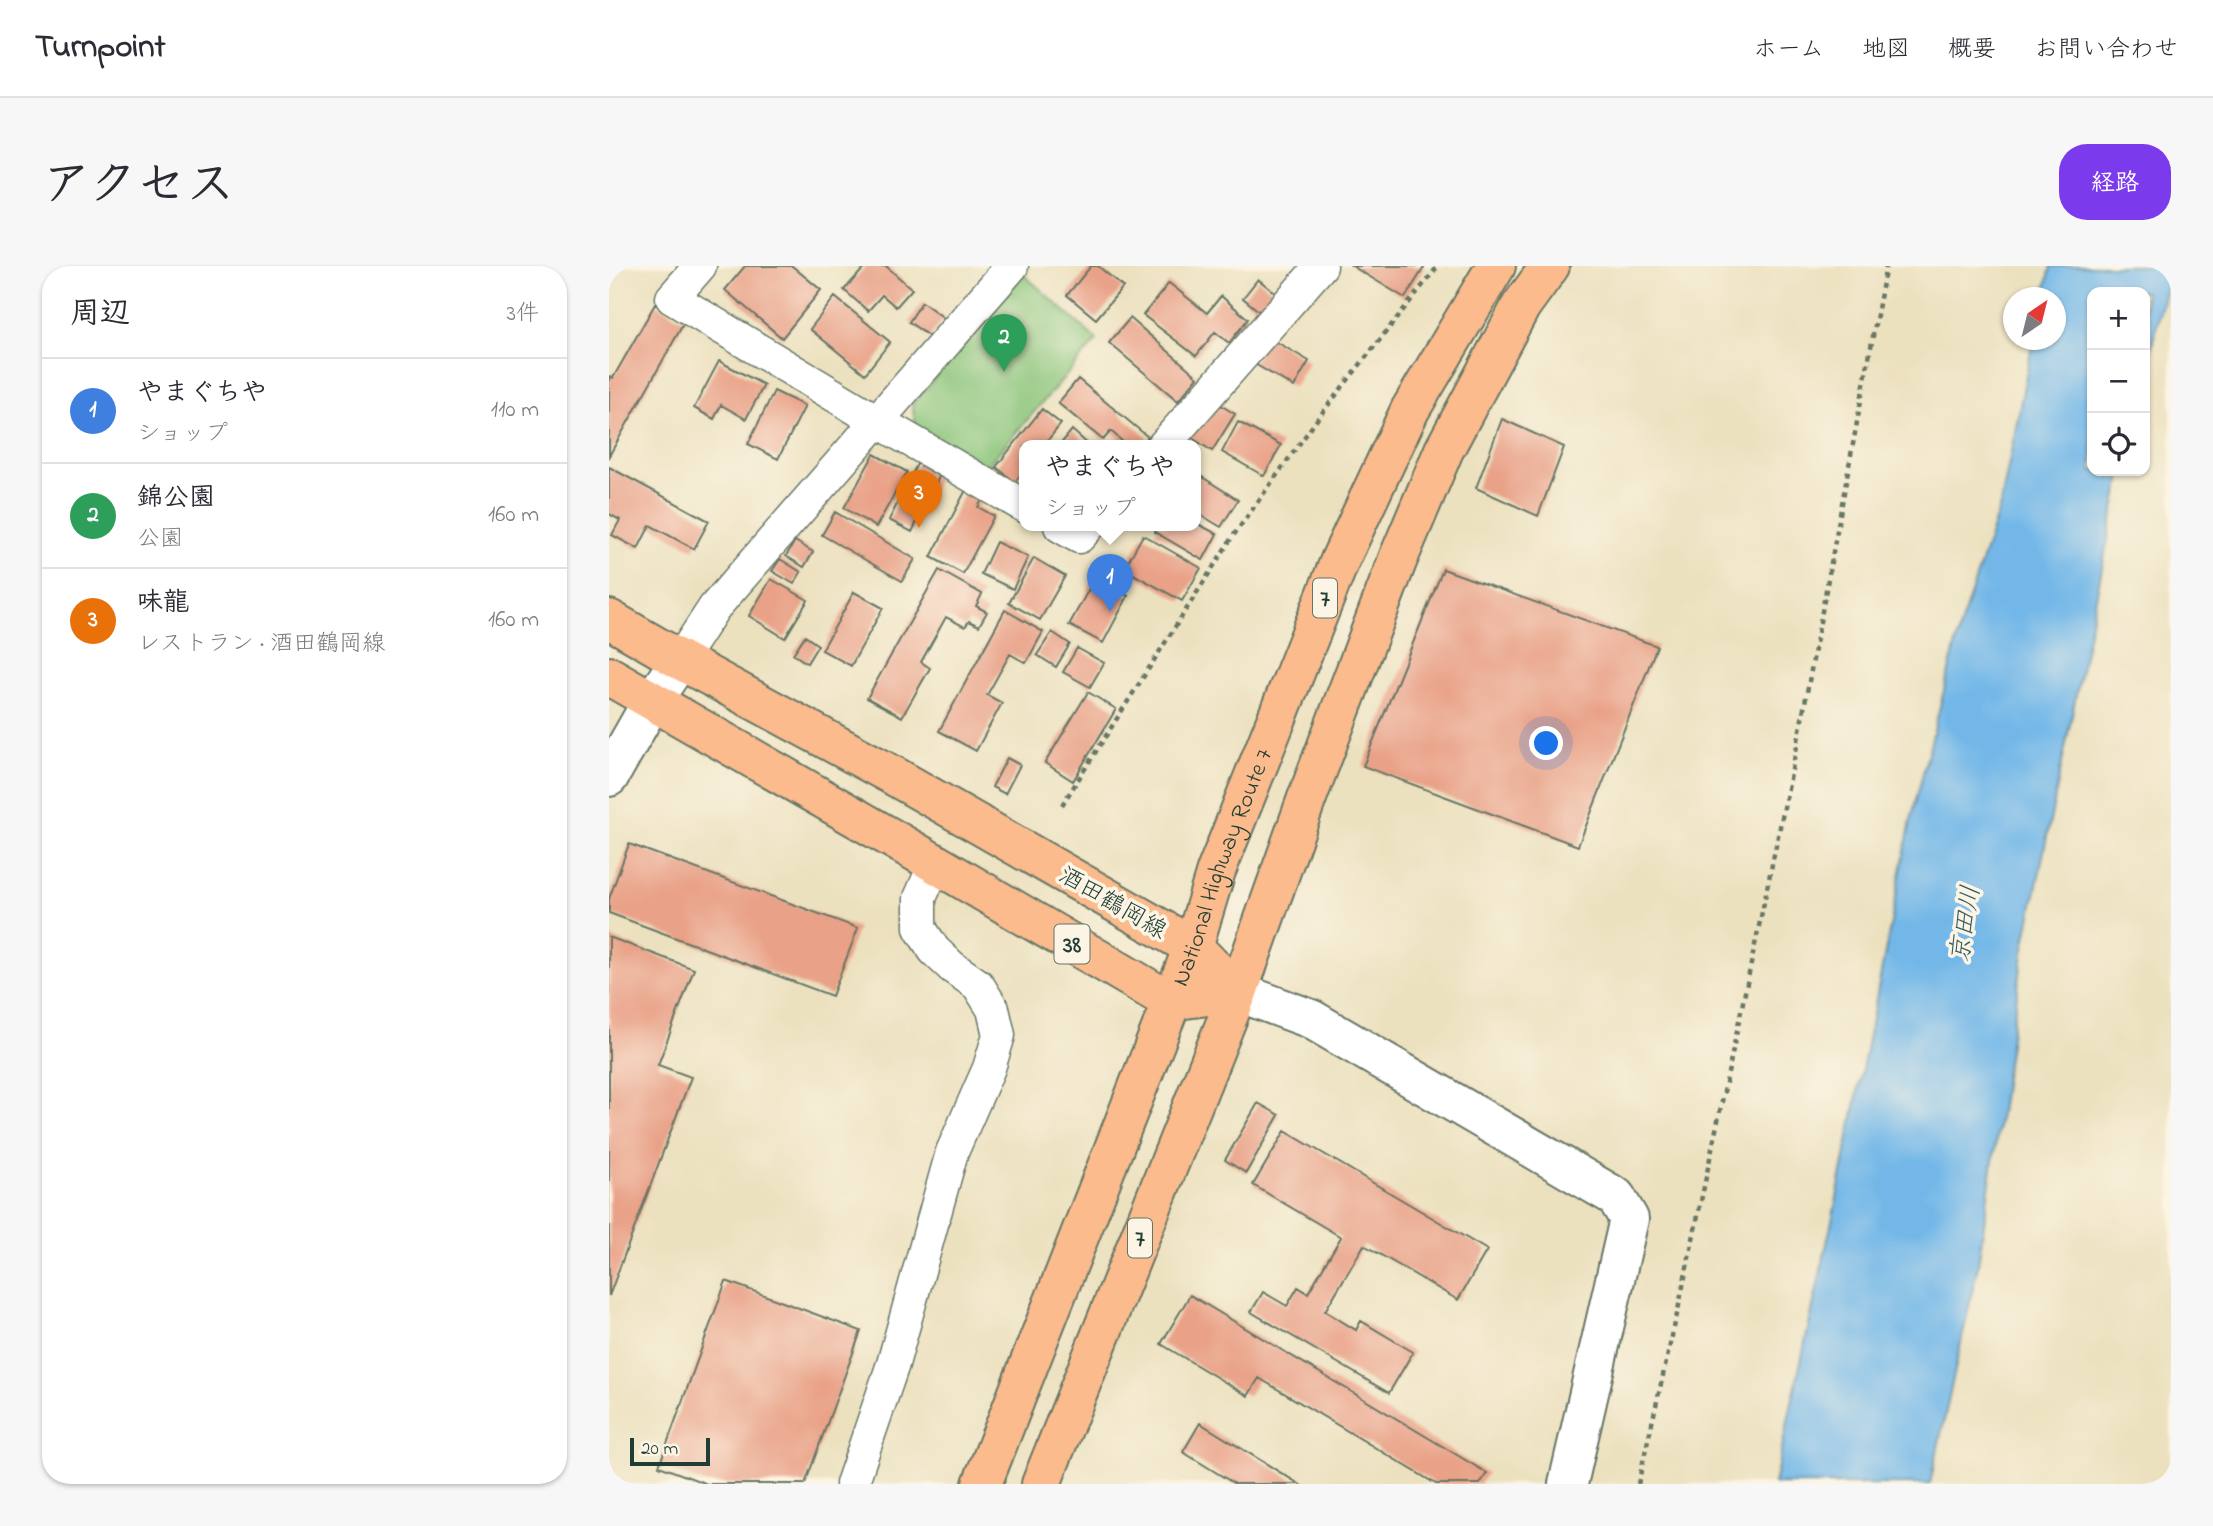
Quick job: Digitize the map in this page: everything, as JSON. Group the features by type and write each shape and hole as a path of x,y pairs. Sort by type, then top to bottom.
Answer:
{"main road":[{"name":"National Highway Route 7","path":"982,1484 1193,947 1216,871 1340,560 1410,410 1496,266"},
{"name":"7","path":"1041,1484 1238,992 1398,559 1444,450 1521,306 1550,266"},
{"name":"酒田鶴岡線","path":"609,619 894,776 1193,947 1238,992"},
{"name":"38","path":"609,676 1170,1001"},
{"path":"1170,1001 1238,992"}],"street":[{"path":"700,266 672,298 1019,503"},
{"path":"609,777 652,701 714,608 1011,266"},
{"path":"1168,440 1321,266"},
{"path":"1069,531 1079,537 1084,531"},
{"path":"852,1484 893,1364 952,1152 989,1068 999,1035 993,1009 978,985 934,950 920,928 920,898 935,864"},
{"path":"1238,992 1311,1019 1616,1198 1629,1219 1568,1484"}],"path":[{"path":"1062,805 1231,539 1318,418 1438,266"},
{"path":"1638,1484 1678,1310 1797,746 1886,266"}],"green space":[{"path":"1023,274 1097,340 984,469 917,432 912,405"}],"water":[{"name":"京田川","path":"2051,266 2171,266 2150,353 2150,287 2087,287 2087,476 2121,476 2023,953 1978,1265 1930,1484 1774,1484 1837,1198 1911,820 1962,620 2001,503 2031,350 2066,350 2066,287 2046,287"}],"building":[{"path":"745,266 792,266 821,290 782,338 725,290"},
{"path":"866,266 886,266 912,289 896,307 882,295 868,311 844,290"},
{"path":"1091,266 1098,266 1123,287 1096,319 1067,295"},
{"path":"1352,266 1425,266 1405,298"},
{"path":"1258,279 1275,293 1260,312 1243,298"},
{"path":"1169,283 1207,313 1221,296 1248,319 1229,343 1215,332 1196,356 1143,315"},
{"path":"835,297 890,342 865,374 810,329"},
{"path":"922,302 944,318 930,337 909,322"},
{"path":"655,304 685,321 609,456 609,376 613,378"},
{"path":"1130,318 1198,377 1178,401 1109,343"},
{"path":"1268,337 1309,361 1294,387 1253,363"},
{"path":"719,361 764,385 746,419 721,405 714,419 694,408"},
{"path":"1078,379 1148,437 1145,440 1121,440 1111,431 1103,440 1058,403"},
{"path":"774,391 805,406 778,459 748,444"},
{"path":"1214,401 1235,414 1212,451 1201,444 1201,440 1191,437"},
{"path":"1042,409 1061,424 1048,440 1019,440 1019,477 1015,482 996,467"},
{"path":"1502,419 1564,447 1538,516 1476,488"},
{"path":"1238,422 1281,445 1264,476 1222,452"},
{"path":"1072,430 1083,440 1064,440"},
{"path":"874,454 907,472 876,527 844,508"},
{"path":"918,462 941,473 912,532 889,520"},
{"path":"609,467 709,521 694,549 650,525 638,549 612,535 620,520 609,514"},
{"path":"1201,476 1238,500 1221,527 1201,515"},
{"path":"967,488 984,497 978,507 994,516 963,574 931,557"},
{"path":"835,512 915,559 902,581 822,535"},
{"path":"1201,526 1217,534 1203,560 1155,532 1201,531"},
{"path":"1143,535 1201,568 1182,601 1124,569"},
{"path":"795,541 813,552 804,567 786,556"},
{"path":"996,542 1028,557 1013,589 981,574"},
{"path":"1034,558 1065,576 1040,620 1009,603"},
{"path":"780,559 801,572 794,584 772,571"},
{"path":"1443,569 1657,646 1578,846 1363,766"},
{"path":"939,570 982,594 976,606 987,612 979,626 969,621 965,627 946,617 921,662 930,668 902,717 867,698"},
{"path":"1095,578 1128,596 1103,643 1069,625"},
{"path":"771,579 808,600 785,638 749,616"},
{"path":"854,592 883,608 851,666 822,650"},
{"path":"1005,610 1043,632 1026,663 1010,654 987,695 1002,703 976,751 939,731"},
{"path":"1052,632 1070,644 1056,667 1037,655"},
{"path":"805,636 818,645 807,663 793,654"},
{"path":"1077,648 1104,663 1090,687 1063,672"},
{"path":"1088,692 1116,709 1073,781 1045,763"},
{"path":"1007,758 1020,765 1005,794 992,787"},
{"path":"629,844 858,928 832,996 609,913 609,899"},
{"path":"609,937 694,969 658,1065 691,1077 609,1296"},
{"path":"1258,1103 1279,1115 1246,1173 1225,1160"},
{"path":"1285,1131 1487,1250 1458,1300 1364,1245 1325,1311 1356,1330 1361,1321 1413,1352 1389,1393 1251,1312 1263,1292 1287,1306 1298,1287 1308,1293 1341,1237 1253,1185"},
{"path":"726,1281 861,1331 805,1484 707,1484 659,1466"},
{"path":"1190,1295 1487,1473 1480,1484 1436,1484 1259,1378 1248,1396 1161,1344"},
{"path":"1200,1423 1299,1484 1235,1484 1183,1452"}],"place":[{"name":"錦公園","path":"1004,372"},
{"name":"味龍","path":"919,528"},
{"name":"やまぐちや","path":"1110,612"}]}
